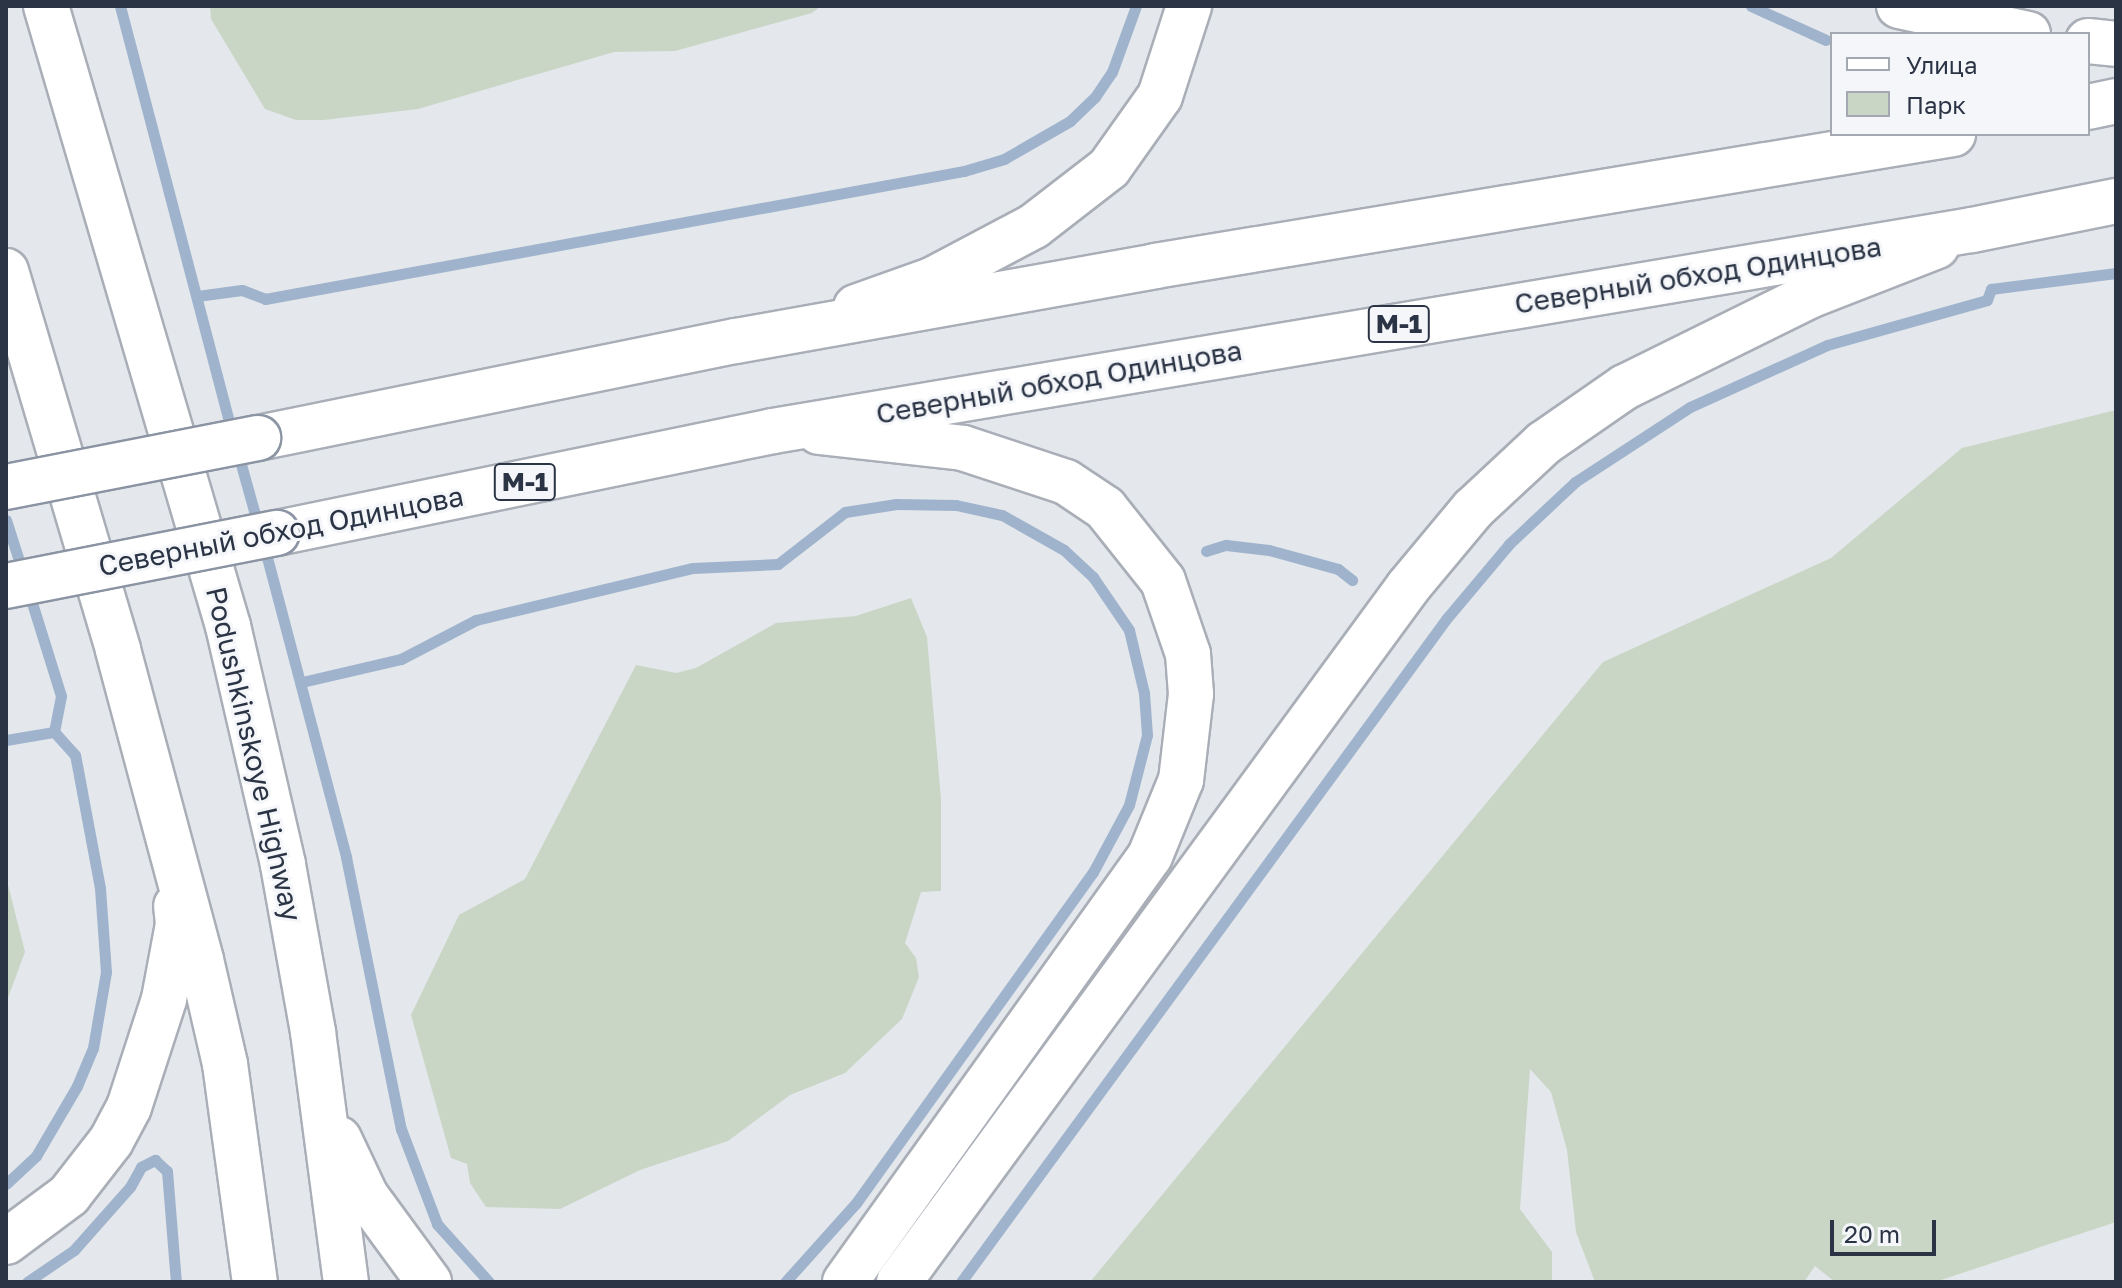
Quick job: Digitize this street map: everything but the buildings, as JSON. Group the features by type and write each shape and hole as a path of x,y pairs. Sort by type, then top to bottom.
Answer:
{"main road":[{"name":"Podushkinskoye Highway","path":"46,6 228,626 283,865 313,1032 346,1282"},
{"path":"736,341 879,300 932,280 1034,226 1073,198 1109,168 1160,96 1189,6"},
{"path":"1899,6 2019,32"},
{"path":"2090,41 2116,44"},
{"path":"2090,107 2116,101"},
{"path":"6,487 736,341 1941,136"},
{"name":"Северный обход Одинцова","path":"6,586 773,431 2026,219 2116,201"},
{"path":"899,1282 1408,587 1508,475 1584,413 1709,342 1809,296 2026,219"},
{"path":"6,271 118,650 225,1064 255,1282"},
{"path":"773,431 867,435 963,448 1066,482 1105,508 1137,544 1163,581 1188,654 1191,694 1181,780 1150,856 845,1282"},
{"path":"6,1242 69,1195 111,1141 129,1107 154,1036 178,924 171,856"},
{"path":"313,1032 340,1142 366,1196 429,1282"}],"green space":[{"path":"210,6 821,6 812,13 675,51 614,52 418,109 324,120 296,120 265,109 211,19"},
{"path":"2116,410 2116,1222 1935,1282 1835,1282 1815,1266 1804,1282 1595,1282 1576,1232 1567,1150 1551,1092 1530,1069 1520,1209 1552,1252 1552,1282 1090,1282 1603,662 1831,558 1962,448"},
{"path":"911,598 927,637 941,799 941,891 921,892 905,943 916,958 919,977 902,1019 845,1073 790,1095 728,1141 640,1170 560,1209 486,1207 470,1183 467,1164 451,1158 411,1015 459,915 525,879 636,665 676,673 696,668 776,623 856,616"},
{"path":"6,877 25,952 6,1003"}],"waterway":[{"path":"120,6 232,433"},
{"path":"197,296 242,290 265,299 964,171 1004,159 1070,121 1095,97 1112,72 1136,6"},
{"path":"1751,6 1826,40"},
{"path":"961,1282 1447,618 1509,544 1575,482 1690,407 1827,345 1987,300 1991,289 2116,273"},
{"path":"237,450 259,529"},
{"path":"302,682 401,659 476,620 693,568 778,564 845,512 896,504 956,505 1002,515 1064,550 1093,577 1129,630 1144,693 1147,735 1129,805 1093,872 856,1203 785,1282"},
{"path":"6,520 23,573"},
{"path":"1206,551 1226,545 1269,550 1338,569 1352,580"},
{"path":"264,546 346,857 401,1129 437,1224 489,1282"},
{"path":"28,590 61,696 54,732"},
{"path":"6,740 54,732"},
{"path":"6,1184 36,1156 77,1086 93,1048 106,972 100,888 75,755 54,732"},
{"path":"27,1282 74,1250 130,1187 141,1167 155,1160 167,1171 176,1282"}]}
